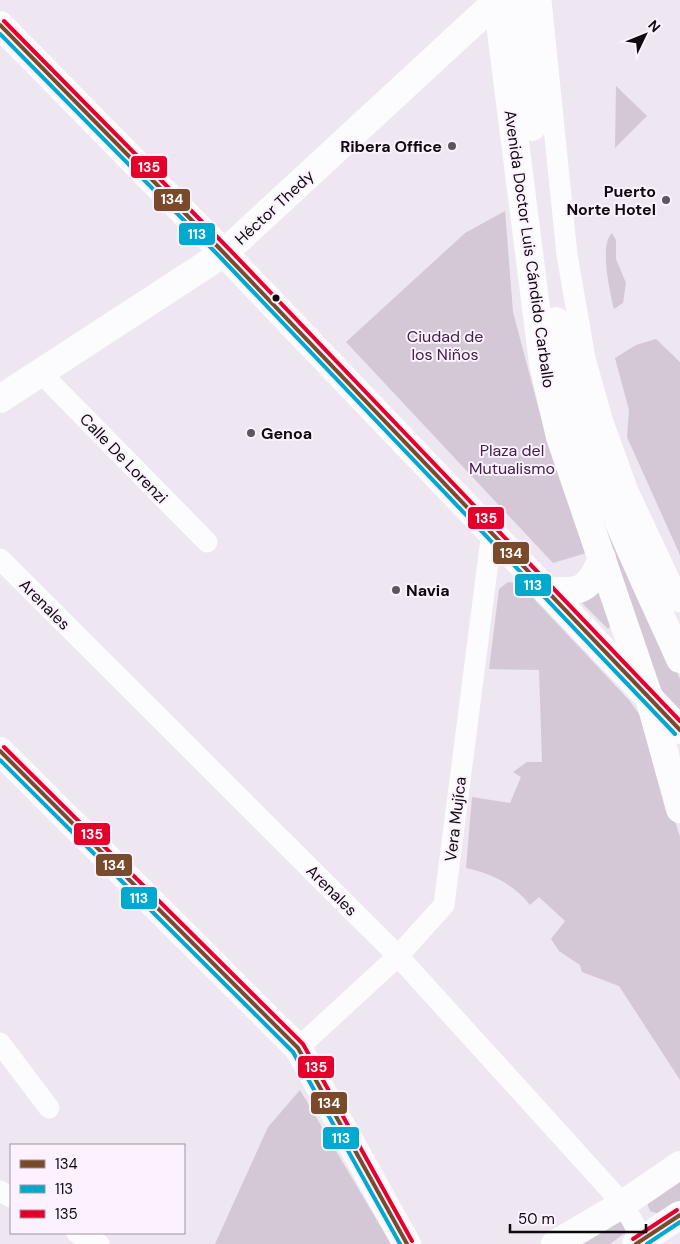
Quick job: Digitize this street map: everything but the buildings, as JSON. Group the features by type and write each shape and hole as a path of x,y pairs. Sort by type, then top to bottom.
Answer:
{"main road":[{"name":"Héctor Thedy","path":"0,399 224,253 503,0"},
{"name":"Avenida Doctor Luis Cándido Carballo","path":"503,0 543,362 560,437 649,697 680,808"},
{"name":"Avenida Doctor Luis Cándido Carballo","path":"503,0 562,357 582,428 610,502 680,659"},
{"path":"0,25 224,253 550,591 680,730"},
{"path":"550,591 570,592 583,588 593,579 602,558"},
{"path":"0,751 298,1048 407,1244"},
{"path":"556,1244 623,1204 680,1165"},
{"path":"639,1242 680,1215"}],"street":[{"path":"541,0 567,255 585,358 602,419 628,491 680,602"},
{"name":"Calle De Lorenzi","path":"41,373 207,542"},
{"name":"Vera Mujíca","path":"298,1048 398,956 444,905 492,531"},
{"name":"Arenales","path":"0,559 398,956 623,1204 639,1242"},
{"path":"0,1042 49,1108"},
{"path":"79,1234 99,1244"}],"green space":[{"path":"616,86 647,116 615,148"},
{"name":"Ciudad de los Niños","path":"505,211 513,312 540,414 586,553 553,563 346,342 465,233"},
{"path":"612,233 616,240 616,259 626,283 623,303 614,309 608,281 606,258 606,247"},
{"path":"656,339 680,362 680,555 627,437 629,410 615,358 636,345"},
{"path":"573,434 680,679 680,714 653,685"},
{"path":"508,582 519,583 629,700 642,718 680,837 680,1080 619,986 582,972 580,965 559,951 551,939 565,921 539,897 530,905 517,891 502,881 466,868 472,797 510,803 521,777 513,772 527,762 542,762 539,670 489,669 499,589"},
{"path":"600,592 612,625 608,629 580,601"},
{"path":"300,1090 391,1244 215,1244 268,1127"},
{"path":"680,1175 680,1201 663,1213 650,1211 647,1203"},
{"path":"617,1219 623,1223 626,1232 610,1244 570,1244"}],"transit line":[{"name":"135","path":"4,21 229,249 680,721"},
{"name":"134","path":"0,25 224,253 680,730"},
{"name":"113","path":"0,34 220,257 675,734"},
{"name":"135","path":"4,747 303,1044 412,1241"},
{"name":"134","path":"0,751 298,1048 407,1244"},
{"name":"113","path":"0,760 293,1052 400,1244"},
{"name":"135","path":"633,1239 677,1210"},
{"name":"134","path":"636,1244 680,1215"},
{"name":"113","path":"647,1244 680,1222"}],"place":[{"name":"Ribera Office","path":"452,146"},
{"name":"Puerto Norte Hotel","path":"666,200"},
{"name":"Genoa","path":"251,433"},
{"name":"Navia","path":"396,590"}],"park label":[{"name":"Plaza del Mutualismo","path":"512,459"}]}
